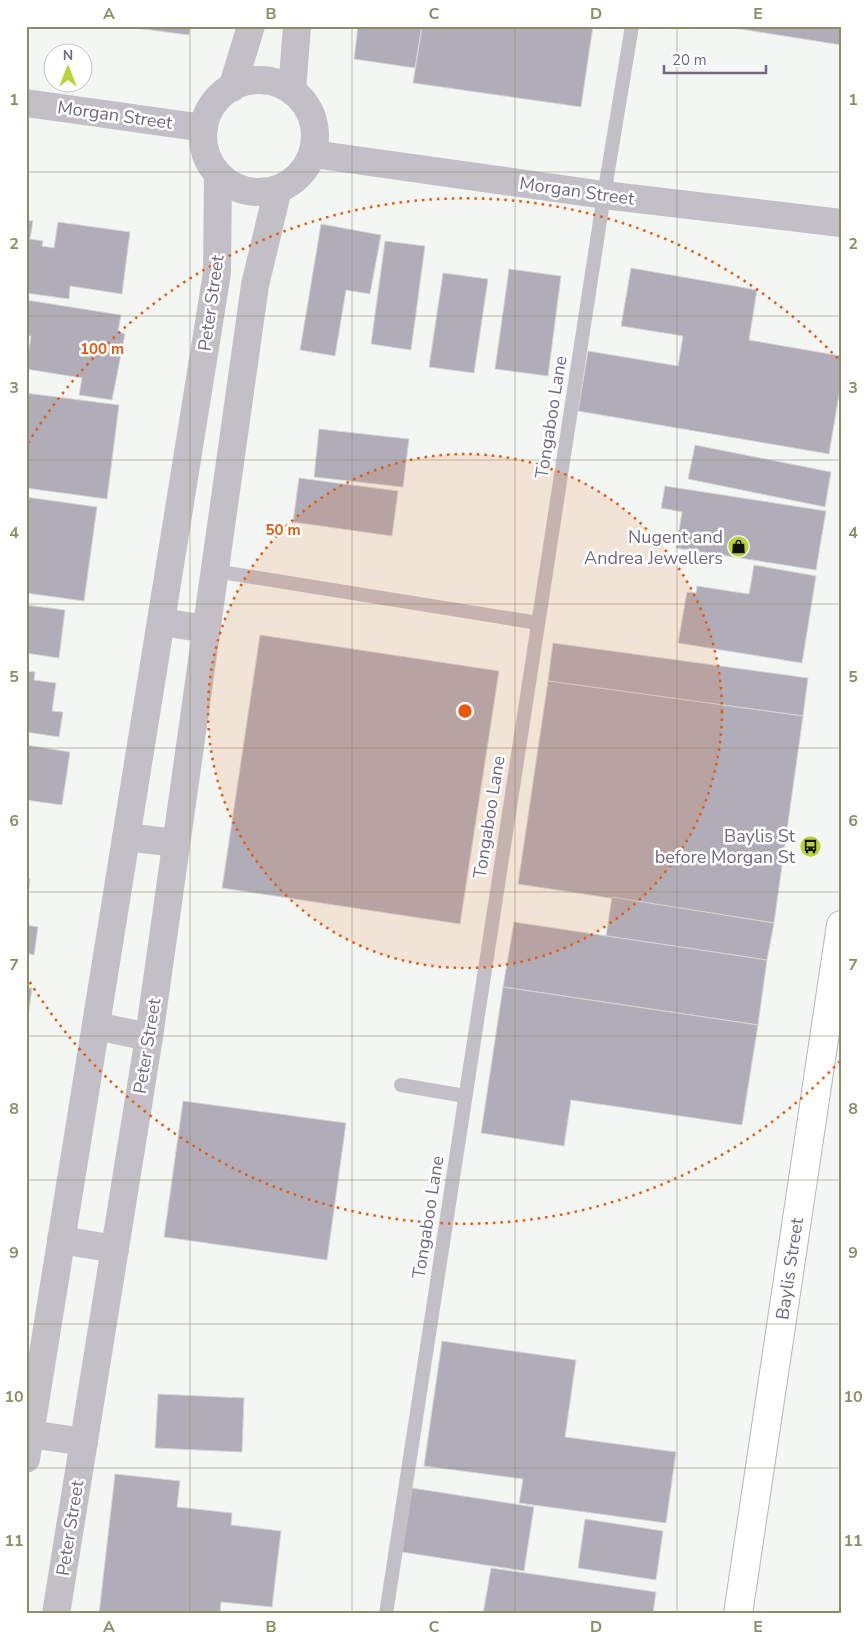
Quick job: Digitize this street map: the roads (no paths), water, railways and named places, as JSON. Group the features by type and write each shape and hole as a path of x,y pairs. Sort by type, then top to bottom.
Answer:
{"main road":[{"name":"Baylis Street","path":"738,1614 841,926"}],"street":[{"path":"232,88 251,26"},
{"path":"292,91 297,26"},
{"path":"262,81 278,84 292,91 304,103 312,119 316,136 313,154 293,181 278,189 262,192 246,191 232,185 218,175 209,161 204,145 204,128 209,112 218,98 232,88 246,82 262,81"},
{"name":"Morgan Street","path":"26,102 204,128"},
{"name":"Morgan Street","path":"313,154 604,195 841,224"},
{"name":"Peter Street","path":"84,1442 28,1446 218,273 218,175"},
{"name":"Peter Street","path":"56,1614 149,1037 255,285 278,189"},
{"path":"192,430 234,435"},
{"path":"161,622 207,629"},
{"path":"126,837 176,843"},
{"path":"96,1026 149,1037"},
{"path":"61,1240 115,1249"}],"lane":[{"name":"Tongaboo Lane","path":"386,1614 604,195 632,26"},
{"path":"215,571 538,623"},
{"path":"401,1085 465,1096"}],"place":[{"name":"Nugent and Andrea Jewellers","path":"739,547"},
{"name":"Baylis St before Morgan St","path":"811,846"}]}
